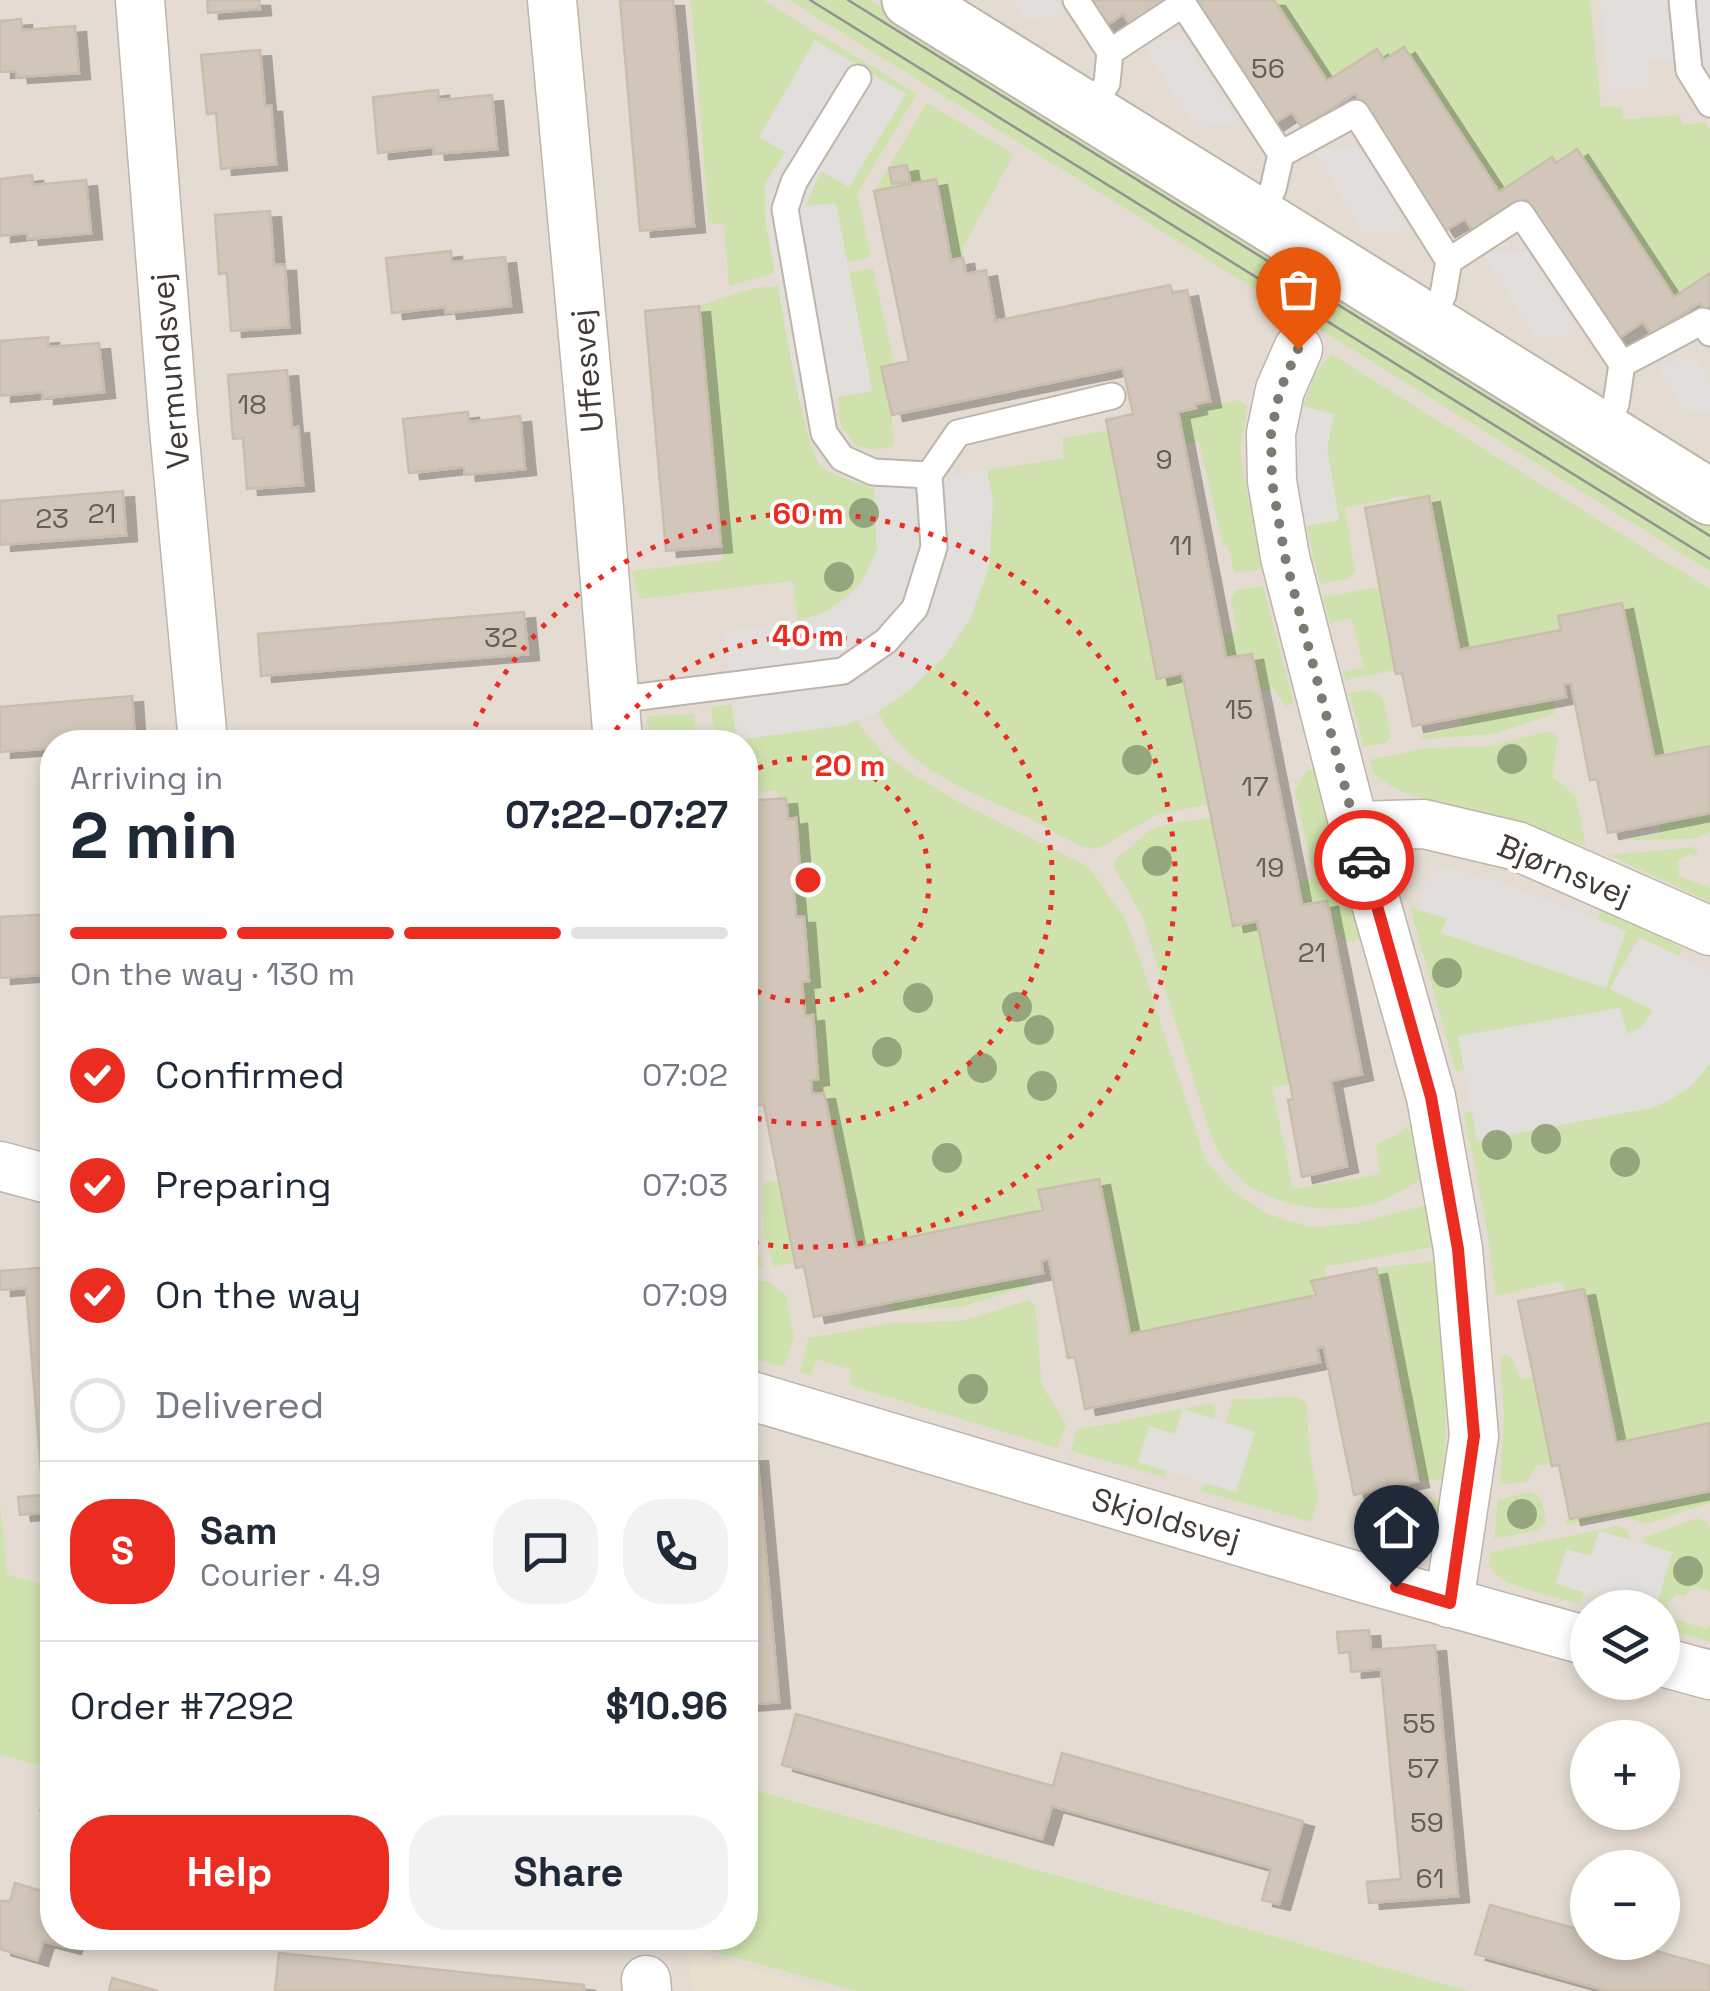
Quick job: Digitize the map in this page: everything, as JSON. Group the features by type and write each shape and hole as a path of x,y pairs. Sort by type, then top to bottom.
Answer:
{"street":[{"name":"Vermundsvej","path":"140,0 202,730"},
{"name":"Uffesvej","path":"552,0 616,721"},
{"path":"912,0 1710,497"},
{"path":"1298,349 1280,390 1271,433 1272,482 1285,557 1354,826 1431,1097 1458,1249 1474,1436 1450,1603"},
{"name":"Bjørnsvej","path":"1354,826 1424,824 1517,846 1710,931"},
{"path":"0,1166 40,1177"},
{"name":"Skjoldsvej","path":"758,1398 1570,1636"},
{"path":"1680,1667 1710,1676"}],"lane":[{"path":"1076,0 1110,52 1107,83 1090,112"},
{"path":"1682,0 1689,70 1710,104"},
{"path":"1110,52 1182,4 1281,154 1273,189 1258,216"},
{"path":"858,78 794,182 785,209 824,433 842,458 873,472 929,475"},
{"path":"1281,154 1356,113 1449,261 1443,295 1429,323"},
{"path":"1449,261 1520,214 1622,364 1616,404 1603,431"},
{"path":"1622,364 1703,321 1710,333"},
{"path":"616,721 844,671 886,641 915,608 934,547 929,475 958,433 1112,396"}],"shaded area":[{"path":"0,0 1710,0 1710,1991 1469,1991 758,1791 758,730 40,730 40,1584 6,1574 0,1502"},
{"path":"1014,0 1056,0 1065,14 1026,20"},
{"path":"1600,0 1710,0 1710,96 1684,57 1647,60 1649,88 1609,91"},
{"path":"1184,39 1238,123 1194,127 1140,40"},
{"path":"815,40 906,94 849,187 821,171 806,206 836,203 872,391 800,404 765,218 765,184 785,152 759,137"},
{"path":"1358,147 1409,230 1364,234 1313,150"},
{"path":"1527,251 1579,334 1534,337 1483,253"},
{"path":"1696,358 1710,381 1710,412 1686,414 1656,365"},
{"path":"1293,404 1334,414 1327,448 1339,520 1292,529"},
{"path":"987,470 993,502 989,567 970,620 944,657 911,689 878,712 845,725 758,737 758,730 735,730 724,631 798,622 825,612 846,598 863,580 877,551 874,489"},
{"path":"1431,864 1504,883 1626,931 1606,988 1441,933 1447,918 1418,910"},
{"path":"1639,937 1710,971 1710,1063 1691,1086 1651,1108 1477,1141 1458,1036 1620,1008 1627,1034 1641,1027 1653,1010 1610,989"},
{"path":"1183,1409 1255,1432 1236,1492 1138,1462 1149,1426 1175,1434"},
{"path":"1599,1531 1672,1552 1661,1590 1577,1590 1556,1584 1566,1549 1591,1556"},
{"path":"0,1755 40,1766 40,1950 706,1950 856,1991 0,1991"},
{"path":"688,1951 830,1991 692,1991"}],"green space":[{"path":"691,0 763,0 917,94 857,194 871,257 847,263 835,203 805,207 820,170 849,187 906,95 785,151 765,218 775,273 729,286 724,224 709,223"},
{"path":"789,0 869,0 1710,525 1710,571"},
{"path":"1274,0 1590,0 1601,107 1621,107 1624,119 1680,115 1683,125 1705,122 1710,130 1710,273 1674,297 1577,149 1556,163 1552,157 1499,192 1404,47 1384,60 1376,49 1327,81"},
{"path":"927,103 1014,154 963,247 963,258 951,260 936,179 874,191"},
{"path":"873,268 894,364 881,367 892,415 893,446 875,450 856,446 840,423 838,397 872,391 849,272"},
{"path":"778,286 802,412 816,457 827,471 874,489 877,551 863,580 846,598 825,612 798,622 793,581 639,599 632,571 723,560 699,306 754,288"},
{"path":"1331,354 1710,589 1710,746 1654,757 1561,630 1459,650 1429,496 1408,500 1406,495 1345,508 1355,572 1348,579 1320,584 1306,526 1339,520 1327,448 1333,414 1303,406 1315,374"},
{"path":"1239,400 1247,407 1240,452 1262,569 1234,573 1229,548 1223,545 1199,442 1184,444 1178,412"},
{"path":"1108,430 1157,678 1182,673 1209,804 1156,815 1093,849 942,777 905,750 878,712 911,689 993,502 987,470 1064,458 1062,438"},
{"path":"1263,586 1294,704 1285,706 1274,689 1259,691 1252,654 1226,658 1222,634 1237,632 1231,599 1236,590"},
{"path":"1379,587 1395,670 1346,680 1343,672 1364,667 1351,618 1330,623 1323,597"},
{"path":"1370,689 1383,698 1391,736 1385,743 1364,747 1349,693"},
{"path":"1554,699 1555,713 1494,734 1422,739 1421,735 1462,726 1460,718"},
{"path":"732,705 736,730 714,730 711,707"},
{"path":"694,714 696,730 648,730 647,716"},
{"path":"856,721 884,754 917,777 1089,867 1125,919 1206,1161 1232,1190 1268,1214 1309,1227 1354,1224 1426,1205 1433,1247 1325,1267 1326,1279 1312,1282 1316,1295 1130,1334 1098,1179 1039,1190 1043,1210 856,1248 824,1093 812,1094 811,1080 818,1078 813,1016 805,1016 802,982 809,981 804,918 796,917 793,883 801,882 795,819 788,819 786,798 779,799 777,791 758,792 758,737"},
{"path":"1549,731 1557,736 1553,777 1576,797 1586,847 1405,793 1374,774 1369,760 1427,748 1490,746"},
{"path":"1315,769 1362,939 1346,942 1341,936 1334,937 1326,901 1302,905 1297,882 1314,878 1295,790 1307,770"},
{"path":"1710,813 1710,832 1692,839 1623,840 1660,833 1659,823"},
{"path":"1211,818 1233,925 1257,921 1290,1084 1272,1087 1293,1189 1380,1174 1376,1144 1409,1125 1421,1180 1390,1197 1339,1209 1275,1199 1238,1177 1213,1141 1142,916 1113,865 1148,831 1171,823"},
{"path":"1695,847 1698,857 1690,854 1678,861 1679,876 1710,888 1710,902 1609,855"},
{"path":"1410,907 1447,918 1442,933 1626,931 1598,919 1601,910 1683,949 1679,956 1639,937 1610,988 1654,1011 1641,1027 1627,1034 1620,1008 1458,1037 1464,1069 1456,1072"},
{"path":"1710,1063 1710,1423 1616,1443 1584,1289 1566,1292 1562,1281 1496,1296 1464,1113 1472,1112 1478,1141 1691,1086"},
{"path":"779,1180 795,1262 774,1267 764,1235 763,1183"},
{"path":"1434,1261 1444,1370 1445,1452 1442,1479 1418,1481 1376,1268"},
{"path":"1031,1275 1033,1285 961,1307 887,1311 886,1303"},
{"path":"758,1281 767,1281 786,1295 794,1337 784,1367 758,1360"},
{"path":"1028,1300 1035,1306 1042,1386 1066,1424 1057,1448 849,1385 852,1370 816,1359 811,1375 800,1372 808,1338 892,1323 962,1321"},
{"path":"1500,1356 1512,1358 1520,1379 1534,1377 1552,1463 1536,1466 1527,1482 1500,1485 1504,1416"},
{"path":"1299,1397 1307,1404 1309,1447 1318,1496 1311,1522 1201,1491 1205,1483 1235,1492 1254,1432 1226,1423 1232,1399"},
{"path":"1211,1403 1216,1408 1214,1419 1183,1410 1175,1434 1149,1427 1138,1461 1166,1470 1164,1477 1071,1451 1077,1430"},
{"path":"1710,1491 1710,1503 1646,1524 1619,1515 1566,1525 1565,1520"},
{"path":"1528,1492 1538,1495 1546,1523 1538,1530 1494,1539 1498,1500"},
{"path":"1443,1499 1439,1534 1410,1553 1393,1547 1396,1530 1357,1515"},
{"path":"0,1502 7,1574 40,1584 40,1766 0,1755"},
{"path":"1698,1518 1708,1523 1710,1592 1694,1586 1684,1596 1680,1590 1661,1590 1672,1553 1643,1543 1645,1537"},
{"path":"1619,1526 1628,1531 1630,1540 1599,1531 1591,1556 1556,1584 1577,1590 1570,1590 1570,1601 1505,1581 1489,1564 1491,1552"},
{"path":"1680,1621 1706,1629 1710,1625 1710,1642 1680,1633"},
{"path":"758,1791 1469,1991 856,1991 706,1950 758,1950"}],"building":[{"path":"207,0 259,0 260,9 208,13"},
{"path":"620,0 673,0 694,226 640,231"},
{"path":"1083,0 1177,0 1133,29 1123,14 1102,29"},
{"path":"1189,0 1274,0 1327,81 1377,49 1384,60 1404,47 1499,192 1552,157 1556,163 1577,149 1674,297 1710,273 1710,319 1700,303 1651,334 1643,322 1616,340 1527,200 1475,234 1465,219 1444,231 1355,93 1302,128 1292,112 1270,126"},
{"path":"21,19 22,30 75,26 79,73 17,77 16,71 0,72 0,21"},
{"path":"260,50 265,106 271,106 276,164 221,169 216,113 207,114 201,55"},
{"path":"438,90 439,100 492,95 497,149 434,154 433,147 378,153 373,97"},
{"path":"907,165 910,182 892,184 889,168"},
{"path":"32,175 33,185 86,180 91,233 28,239 27,233 0,236 0,179"},
{"path":"936,179 951,260 963,258 966,274 986,270 995,321 1170,285 1173,293 1187,290 1210,401 1178,412 1226,658 1252,654 1302,905 1327,901 1362,1074 1331,1081 1347,1166 1302,1177 1288,1100 1293,1099 1257,921 1233,926 1182,673 1157,679 1106,420 1133,414 1123,368 892,415 881,367 909,361 874,191"},
{"path":"270,211 274,265 285,265 289,327 231,331 227,273 219,274 215,215"},
{"path":"451,251 452,262 505,257 511,306 446,313 445,307 392,313 386,258"},
{"path":"699,306 721,546 666,551 645,311"},
{"path":"48,337 48,347 99,343 104,392 43,398 43,392 0,396 0,341"},
{"path":"287,370 292,428 298,427 303,485 247,489 243,438 233,439 228,375"},
{"path":"468,412 469,422 520,416 525,469 465,475 464,467 409,473 403,419"},
{"path":"123,491 126,535 0,545 0,501"},
{"path":"1429,496 1459,650 1561,630 1558,616 1622,603 1654,757 1710,746 1710,813 1608,833 1597,779 1590,780 1571,683 1564,684 1566,697 1413,726 1402,673 1396,674 1395,670 1365,508"},
{"path":"524,612 528,654 261,676 258,634"},
{"path":"132,696 134,730 40,730 40,749 0,752 0,707"},
{"path":"786,798 788,819 796,818 801,883 793,883 796,917 804,917 809,981 802,982 805,1016 813,1015 818,1079 811,1080 812,1094 824,1093 856,1248 1043,1210 1038,1190 1099,1179 1130,1334 1316,1295 1311,1281 1376,1268 1418,1481 1354,1495 1324,1347 1317,1348 1320,1362 1085,1409 1075,1357 1068,1358 1049,1259 1041,1261 1043,1273 814,1317 804,1266 796,1268 764,1105 758,1105 758,800"},
{"path":"40,915 40,975 0,978 0,917"},
{"path":"40,1268 40,1458 26,1288 0,1290 0,1271"},
{"path":"1584,1289 1616,1443 1710,1423 1710,1491 1570,1519 1559,1465 1552,1466 1518,1301"},
{"path":"758,1466 779,1702 758,1704"},
{"path":"40,1495 40,1513 20,1515 18,1497"},
{"path":"1369,1630 1371,1650 1435,1645 1458,1896 1369,1903 1367,1882 1401,1879 1381,1669 1351,1672 1350,1652 1339,1653 1337,1632"},
{"path":"796,1714 1053,1786 1062,1753 1303,1821 1279,1904 1262,1900 1271,1868 1052,1806 1042,1839 782,1765"},
{"path":"15,1883 40,1890 37,1960 0,1949 0,1901 10,1901"},
{"path":"1490,1905 1570,1927 1570,1960 1680,1958 1710,1966 1710,1991 1608,1991 1475,1954"},
{"path":"279,1953 584,1985 584,1991 275,1991"},
{"path":"112,1978 158,1991 109,1991"}],"tram line":[{"path":"810,0 1710,559"},
{"path":"848,0 1710,536"}],"way so far":[{"path":"1298,349 1280,390 1271,433 1272,482 1285,557 1364,860"}],"route":[{"path":"1364,860 1431,1097 1458,1249 1474,1436 1450,1603 1396,1587"}]}
